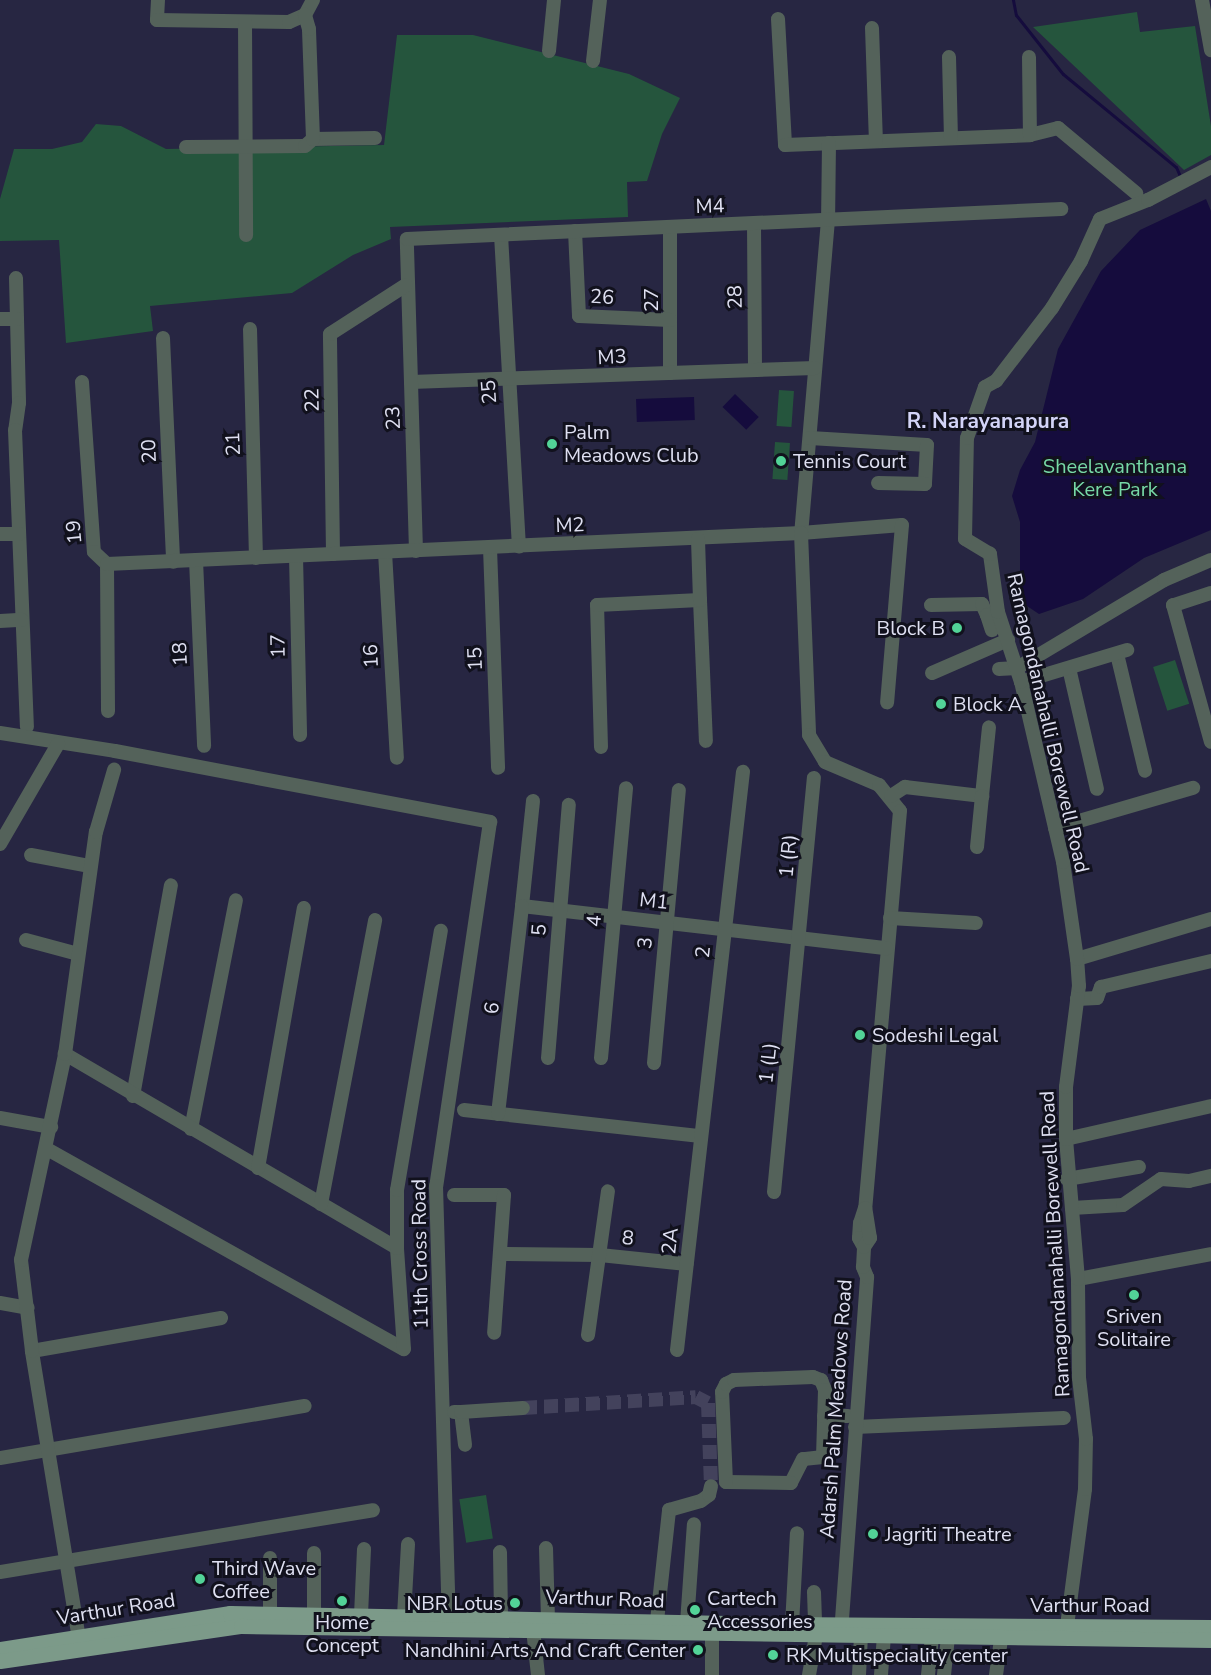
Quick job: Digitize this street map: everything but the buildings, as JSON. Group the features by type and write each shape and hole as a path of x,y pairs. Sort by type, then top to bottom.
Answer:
{"main road":[{"name":"Varthur Road","path":"0,1661 80,1641 230,1613 501,1618 532,1624 549,1618 657,1621 687,1623 712,1628"},
{"name":"Varthur Road","path":"0,1649 241,1626 532,1624 839,1630 1067,1626 1211,1627"},
{"name":"Varthur Road","path":"782,1628 816,1636 839,1630 861,1635 932,1637 1211,1640"}],"street":[{"path":"158,0 157,20 245,22 289,22 305,15 313,0"},
{"path":"549,51 554,0"},
{"path":"593,61 600,0"},
{"path":"1202,0 1211,50"},
{"path":"305,15 309,29 313,139"},
{"path":"778,19 785,145 1030,135 1058,128 1136,193"},
{"path":"245,22 246,235"},
{"path":"872,28 876,141"},
{"path":"949,57 951,138"},
{"path":"1029,57 1030,135"},
{"path":"186,147 305,146 313,139 375,138"},
{"path":"829,143 828,220 801,533 809,735 825,762 879,785 891,796 905,787 982,796"},
{"name":"Ramagondanahalli Borewell Road","path":"1067,1626 1086,1449 1079,1378 1078,1279 1067,1179 1066,1139 1066,1087 1077,999 1073,885 1068,860 1055,828 1022,682 1007,668 998,634 993,613 990,554 966,539 964,526 968,438 985,387 996,381 1052,308 1081,261 1100,219 1148,200 1211,167"},
{"name":"M4","path":"406,285 407,239 1061,209"},
{"name":"28","path":"753,224 755,370"},
{"name":"27","path":"670,227 670,373"},
{"name":"26","path":"574,231 579,316 670,320"},
{"name":"25","path":"501,235 519,546"},
{"path":"16,278 19,403 15,430 27,728"},
{"name":"23","path":"406,285 416,551"},
{"name":"22","path":"333,554 330,334 406,285"},
{"path":"0,319 17,319"},
{"name":"21","path":"249,330 256,558"},
{"name":"20","path":"163,338 173,562"},
{"name":"M3","path":"411,382 508,381 815,368"},
{"name":"19","path":"82,382 94,552 107,564 108,711"},
{"path":"810,438 927,445 925,484 878,483"},
{"name":"M2","path":"107,564 801,533 902,525 887,702"},
{"path":"0,534 19,534"},
{"path":"698,538 706,741"},
{"name":"15","path":"490,548 498,768"},
{"name":"16","path":"384,552 397,758"},
{"name":"17","path":"296,556 300,735"},
{"name":"18","path":"196,560 204,746"},
{"path":"1007,668 1164,580 1211,560"},
{"path":"1211,593 1173,606 1211,742"},
{"path":"601,747 597,606 699,600"},
{"path":"931,605 981,604 993,613"},
{"path":"0,621 22,620"},
{"path":"932,673 998,634"},
{"path":"1022,682 1122,652 1145,771"},
{"path":"1069,668 1097,789"},
{"path":"977,847 989,727"},
{"path":"0,734 58,744 0,844"},
{"name":"11th Cross Road","path":"58,744 115,751 490,822 436,1186 449,1618"},
{"path":"80,1641 32,1351 21,1260 47,1149 65,1054 90,866 114,770"},
{"name":"2","path":"701,1136 742,772"},
{"name":"1 (R)","path":"801,937 814,778"},
{"name":"4","path":"601,1058 626,788"},
{"path":"1055,828 1193,788"},
{"name":"3","path":"654,1064 679,790"},
{"name":"Adarsh Palm Meadows Road","path":"839,1630 850,1423 867,1277 863,1268 864,1247 859,1238 865,1208 900,811 891,796"},
{"path":"522,906 533,801"},
{"name":"5","path":"548,1058 569,806"},
{"path":"31,855 90,866"},
{"path":"133,1096 171,885"},
{"path":"191,1130 236,900"},
{"name":"M1","path":"522,906 887,948"},
{"name":"6","path":"498,1114 522,906"},
{"path":"258,1168 304,908"},
{"path":"890,918 976,923"},
{"path":"1077,959 1211,919"},
{"path":"321,1204 375,920"},
{"path":"47,1149 404,1349 397,1248 397,1190 441,932"},
{"name":"1 (L)","path":"774,1192 801,937"},
{"path":"26,940 78,954"},
{"path":"1077,999 1096,998 1101,987 1211,961"},
{"path":"65,1054 191,1130 397,1248"},
{"path":"1066,1139 1211,1106"},
{"path":"464,1110 701,1136"},
{"path":"0,1118 51,1127"},
{"name":"2A","path":"677,1350 701,1136"},
{"path":"1067,1179 1138,1167"},
{"path":"1072,1208 1123,1205 1161,1179 1189,1181 1211,1176"},
{"path":"588,1335 608,1191"},
{"path":"454,1195 504,1195 494,1333"},
{"name":"8","path":"501,1254 600,1255 687,1264"},
{"path":"1078,1279 1211,1254"},
{"path":"0,1303 28,1308"},
{"path":"32,1351 221,1318"},
{"path":"813,1377 821,1380 825,1390 824,1420 823,1456 803,1459 791,1483 726,1482 722,1392 726,1384 734,1380 813,1377"},
{"path":"0,1458 48,1452 305,1406"},
{"path":"443,1413 523,1408"},
{"path":"461,1412 465,1445"},
{"path":"824,1420 850,1423 1064,1418"},
{"path":"657,1621 669,1510 701,1501 709,1495 711,1486"},
{"path":"0,1572 373,1510"},
{"path":"687,1623 694,1524"},
{"path":"782,1628 797,1533"},
{"path":"404,1616 408,1544"},
{"path":"546,1548 549,1618"},
{"path":"361,1616 364,1549"},
{"path":"500,1552 501,1618"},
{"path":"314,1553 314,1614"},
{"path":"270,1558 270,1614"},
{"path":"814,1592 815,1619"},
{"path":"532,1624 538,1675"},
{"path":"712,1628 712,1675"},
{"path":"859,1675 861,1635"},
{"path":"881,1675 884,1635"},
{"path":"809,1675 816,1636"},
{"path":"928,1675 932,1637"},
{"path":"944,1675 948,1637"},
{"path":"996,1675 1001,1638"}],"green space":[{"path":"1137,12 1140,32 1195,26 1211,126 1211,155 1184,170 1033,27"},
{"path":"397,35 473,35 629,74 680,98 662,134 647,181 627,182 628,217 390,227 391,239 353,255 292,293 150,306 153,331 66,343 59,240 0,241 0,199 14,149 52,149 82,142 96,124 121,126 166,149 384,145"},
{"name":"Tennis Court","path":"779,390 794,391 791,427 776,426"},
{"name":"Tennis Court","path":"775,442 790,443 787,480 772,479"},
{"path":"1175,660 1189,704 1167,711 1153,667"},
{"path":"486,1495 493,1538 466,1543 459,1499"}],"shaded area":[{"name":"Sheelavanthana Kere Park","path":"1206,199 1211,211 1211,530 1144,558 1083,599 1039,614 1027,606 1020,595 1020,522 1012,496 1020,470 1035,442 1058,349 1101,271 1140,230"},
{"path":"735,394 759,417 746,430 722,407"},
{"path":"694,397 695,420 637,422 636,399"}],"waterway":[{"path":"1013,0 1016,15 1063,74 1176,167 1180,176"}],"tunnel":[{"path":"523,1408 696,1397 708,1403 711,1486"}],"place":[{"name":"Palm Meadows Club","path":"552,444"},
{"name":"Tennis Court","path":"781,461"},
{"name":"Block B","path":"957,628"},
{"name":"Block A","path":"941,704"},
{"name":"Sodeshi Legal","path":"860,1035"},
{"name":"Sriven Solitaire","path":"1134,1295"},
{"name":"Jagriti Theatre","path":"873,1534"},
{"name":"Third Wave Coffee","path":"200,1579"},
{"name":"Home Concept","path":"342,1601"},
{"name":"NBR Lotus","path":"515,1603"},
{"name":"Cartech Accessories","path":"695,1610"},
{"name":"Nandhini Arts And Craft Center","path":"698,1650"},
{"name":"RK Multispeciality center","path":"773,1655"}],"district":[{"name":"R. Narayanapura","path":"988,421"}]}
